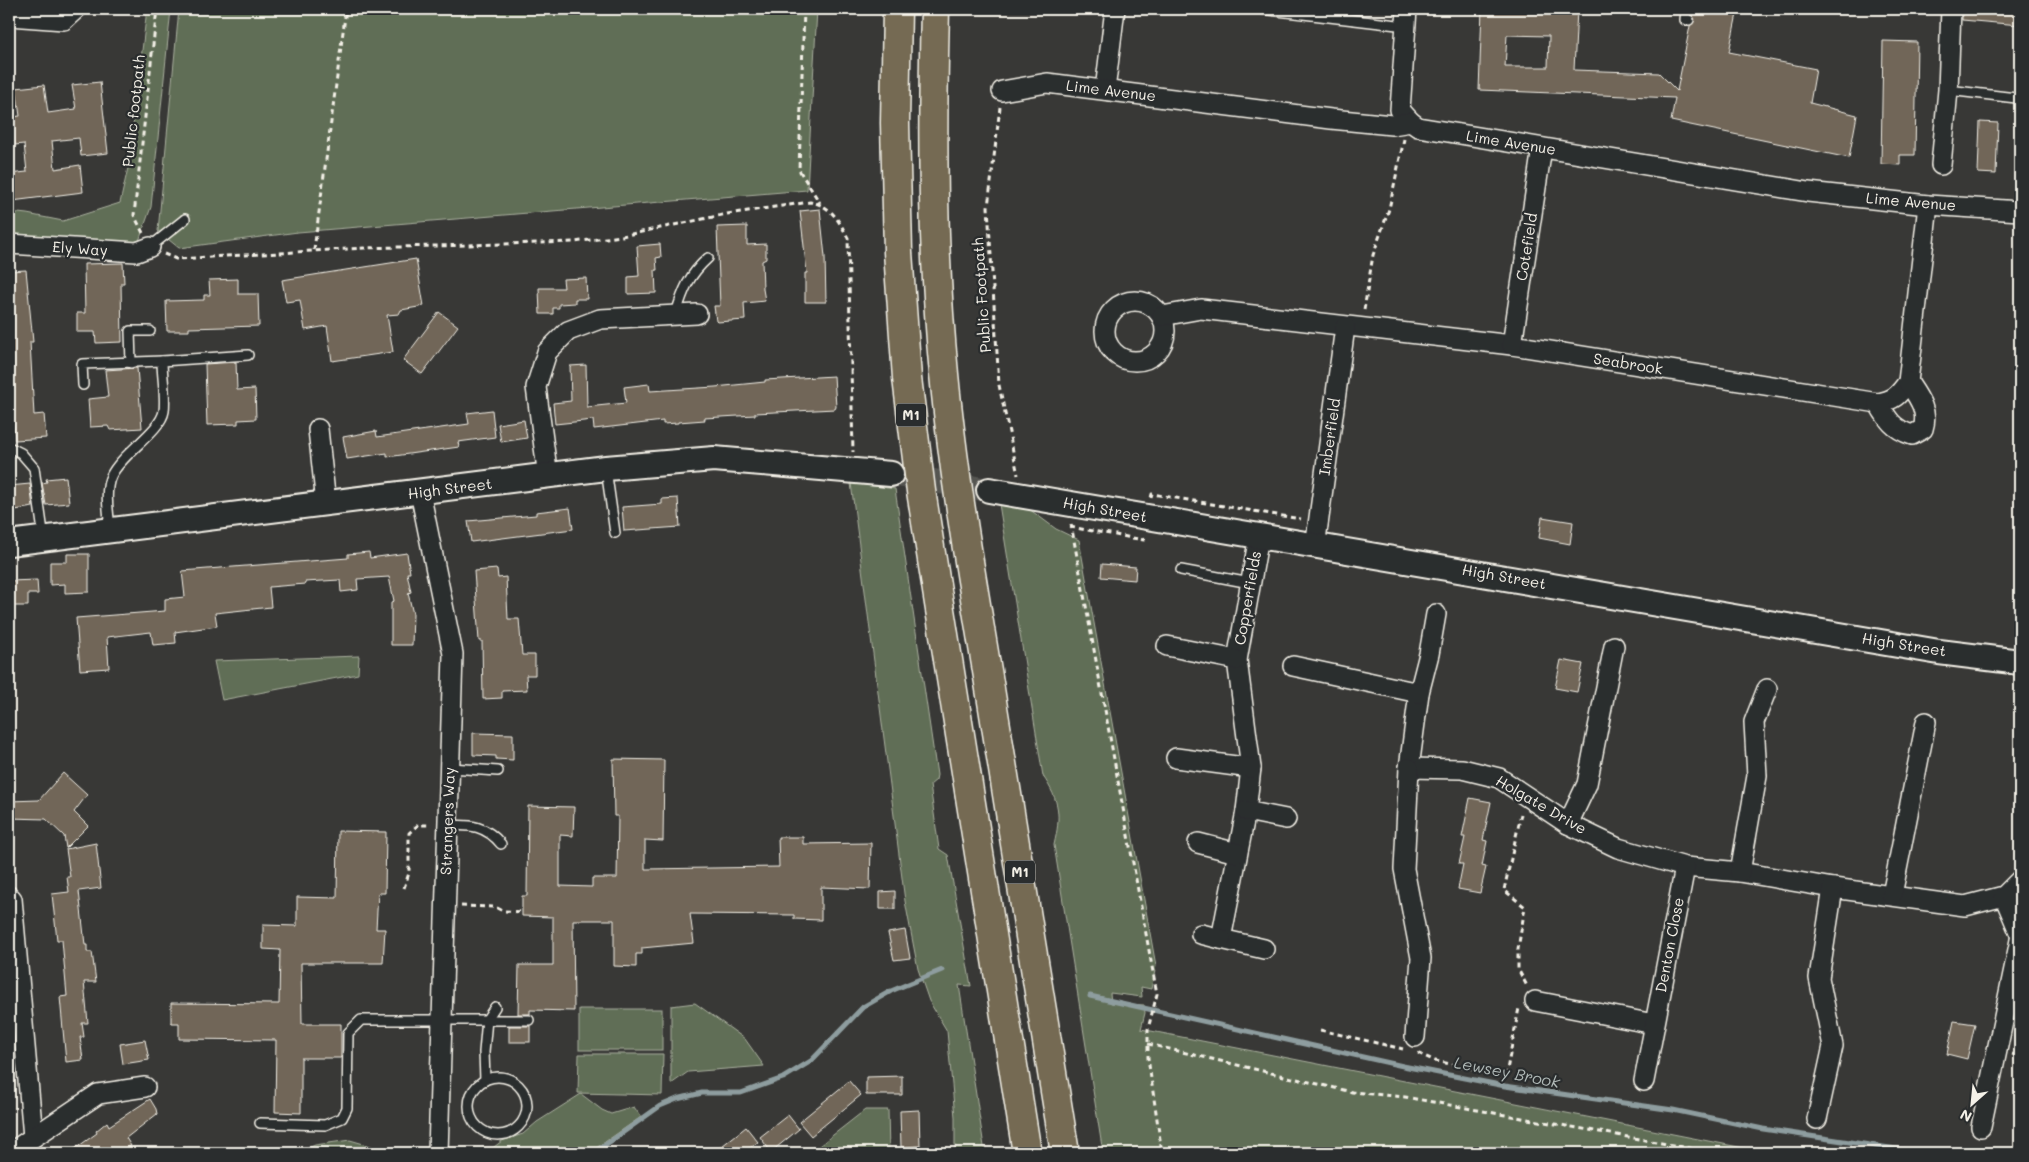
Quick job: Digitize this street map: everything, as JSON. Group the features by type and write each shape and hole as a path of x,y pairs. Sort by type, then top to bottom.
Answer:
{"highway":[{"name":"M1","path":"897,9 895,123 898,252 906,378 921,492 1027,1153"},
{"name":"M1","path":"935,9 932,130 935,255 944,374 958,488 1065,1153"}],"street":[{"path":"9,16 64,20 76,9"},
{"path":"1105,90 1115,9"},
{"path":"1941,165 1948,90 1951,9"},
{"path":"1407,17 1400,110 1411,122"},
{"name":"Lime Avenue","path":"1002,92 1047,83 1392,125 1411,122 1425,129 1808,192 2020,211"},
{"name":"Cotefield","path":"1512,345 1542,148"},
{"path":"1908,382 1923,406 1926,420 1923,429 1912,435 1899,431 1888,420 1878,403 1891,400 1900,393 1908,382 1928,204"},
{"name":"Ely Way","path":"9,244 137,252 150,247"},
{"name":"Seabrook","path":"1162,316 1201,309 1512,345 1878,403"},
{"path":"548,476 536,387 547,352 568,331 600,319 697,314"},
{"name":"Imberfield","path":"1315,547 1354,328"},
{"path":"318,429 326,504"},
{"name":"High Street","path":"9,543 606,468 714,458 891,474"},
{"name":"High Street","path":"989,490 1939,652 2020,662"},
{"name":"Strangers Way","path":"420,492 453,654 438,1153"},
{"name":"Copperfields","path":"1221,938 1246,811 1251,768 1237,660 1259,536"},
{"path":"1415,1036 1421,958 1404,869 1409,768 1419,693 1429,654 1436,614"},
{"name":"Copperfields","path":"1167,646 1237,660"},
{"path":"1568,824 1587,784 1614,646"},
{"path":"1293,666 1419,693"},
{"path":"1740,872 1757,776 1754,722 1767,689"},
{"path":"1892,895 1926,722"},
{"path":"1176,758 1251,768"},
{"name":"Holgate Drive","path":"1409,768 1462,768 1499,778 1568,824 1618,848 1685,866 1740,872 1833,888 1964,906 2004,896"},
{"path":"1246,811 1286,819"},
{"path":"1198,843 1237,853"},
{"name":"Denton Close","path":"1644,1080 1685,866"},
{"path":"2020,880 2004,896 2020,934"},
{"path":"1817,1119 1833,1046 1818,978 1833,888"},
{"path":"9,896 12,899 33,1138"},
{"path":"1201,934 1264,948"},
{"path":"1981,1126 2020,940"},
{"path":"1535,1001 1654,1024"},
{"path":"10,1153 98,1094 145,1087"}],"lane":[{"path":"1262,9 1407,17"},
{"path":"1686,9 1685,20 1689,20"},
{"path":"1948,90 2016,98"},
{"path":"150,247 185,218"},
{"path":"676,314 688,280 696,268 708,258"},
{"path":"131,363 130,332 150,331"},
{"path":"83,386 82,364 131,363 248,355"},
{"path":"110,530 108,494 110,477 119,463 153,430 164,413 162,361"},
{"path":"9,447 21,453 34,468 44,539"},
{"path":"606,468 615,533"},
{"path":"1181,570 1250,583"},
{"path":"450,768 498,772"},
{"path":"448,826 465,825 481,828 493,834 501,844"},
{"path":"485,1080 484,1052 487,1019 495,1007"},
{"path":"260,1123 325,1125 342,1118 347,1108 348,1033 361,1020 529,1020"},
{"path":"494,1077 504,1077 513,1080 525,1095 527,1104 526,1114 522,1122 507,1134 497,1135 479,1128 469,1112 469,1102 472,1093 477,1085 485,1080 494,1077"}],"path":[{"name":"Public footpath","path":"150,247 134,215 157,9"},
{"path":"314,250 346,9"},
{"path":"804,9 799,170 820,203 833,212 848,238 854,470"},
{"name":"Public Footpath","path":"1002,92 988,207 999,385 1022,496"},
{"path":"1354,328 1373,255 1389,208 1404,137 1411,122"},
{"path":"150,247 176,259 314,250 574,242 622,236 727,214 810,202 820,203"},
{"path":"1070,527 1157,994 1148,1029 1148,1058 1162,1153"},
{"path":"1506,1075 1519,1006 1535,1001 1518,969 1518,949 1525,907 1504,890 1525,796"},
{"path":"404,888 409,873 409,833 418,825 448,826"},
{"path":"446,905 495,907 503,911 522,912"},
{"path":"1148,1044 1352,1092 1424,1100 1718,1153"}],"green space":[{"path":"147,9 171,9 151,207 139,241 119,245 9,243 9,212 63,221 120,203 128,168"},
{"path":"179,9 817,9 807,190 298,232 179,248 158,231"},
{"path":"851,483 895,489 937,775 936,780 930,785 939,849 948,855 971,986 959,985 985,1153 955,1153 955,1117 947,1031 929,1001 918,969 905,901"},
{"path":"999,504 1009,505 1010,507 1013,504 1025,506 1056,529 1079,540 1156,966 1151,989 1141,987 1142,997 1110,993 1111,1003 1144,1005 1145,1013 1141,1029 1769,1153 1103,1153 1054,845 1058,825 1056,801 1043,776"},
{"path":"359,656 358,674 222,700 214,661"},
{"path":"695,1003 745,1039 764,1066 688,1072 671,1084 671,1006"},
{"path":"579,1009 662,1009 662,1050 579,1050"},
{"path":"579,1054 663,1054 662,1095 578,1093"},
{"path":"581,1094 602,1110 611,1114 634,1107 641,1117 589,1153 486,1153 502,1141 523,1134 537,1122"},
{"path":"865,1110 888,1110 889,1153 810,1153"},
{"path":"350,1140 395,1153 297,1153 315,1145"}],"building":[{"path":"1482,9 1577,9 1574,70 1659,73 1677,91 1690,26 1695,20 1692,15 1694,9 1738,9 1729,52 1816,69 1810,103 1857,115 1849,158 1671,121 1675,98 1479,90","holes":["1507,35 1549,36 1548,67 1505,67"]},
{"path":"1962,9 2020,9 2020,25 1962,20"},
{"path":"1883,41 1917,42 1915,155 1900,155 1900,165 1881,164"},
{"path":"100,82 108,153 81,156 79,138 52,141 55,169 80,165 83,192 12,201 9,174 27,172 24,144 15,145 13,130 12,117 20,116 16,88 44,85 48,113 76,109 72,85"},
{"path":"1980,122 1998,123 1996,174 1978,173"},
{"path":"820,209 825,257 826,302 805,302 805,273 807,273 800,211"},
{"path":"747,226 747,245 766,244 766,259 762,261 765,301 744,303 745,320 717,322 714,306 720,306 717,227"},
{"path":"660,244 661,257 656,258 657,270 655,270 656,293 628,294 628,277 639,276 637,246"},
{"path":"416,259 424,306 401,310 399,314 387,315 393,352 332,361 327,326 305,330 300,300 286,302 282,280"},
{"path":"123,263 124,283 121,283 122,342 96,343 95,332 77,332 77,313 85,313 84,264"},
{"path":"26,270 33,342 30,342 34,415 44,414 46,438 15,440 9,365 9,271"},
{"path":"586,278 587,299 575,299 575,303 559,304 559,308 553,308 553,314 540,314 539,288 564,288 563,279"},
{"path":"238,279 238,294 258,294 259,326 189,328 189,331 167,331 166,301 204,300 204,295 210,295 209,280"},
{"path":"439,312 458,326 422,374 403,360"},
{"path":"236,362 237,390 255,389 256,419 238,420 238,424 207,425 205,364"},
{"path":"586,365 587,407 626,403 624,387 649,384 650,391 715,387 765,382 765,380 834,376 836,407 835,409 755,413 755,415 704,418 705,420 678,423 663,424 663,421 594,429 593,420 555,424 553,403 571,401 570,366"},
{"path":"137,368 142,428 110,430 108,426 90,427 88,399 108,397 105,370"},
{"path":"492,410 495,437 458,442 459,447 387,457 387,453 347,459 343,437 376,431 377,437 469,424 467,413"},
{"path":"524,420 527,438 501,442 498,424"},
{"path":"66,477 69,503 46,505 42,483 47,482 46,479"},
{"path":"30,484 33,507 9,511 9,486"},
{"path":"678,498 680,527 624,531 622,507 662,504 662,499"},
{"path":"570,508 573,529 471,542 468,521 536,515 536,512"},
{"path":"1542,517 1573,522 1570,544 1539,538"},
{"path":"369,552 370,558 407,553 410,573 407,573 411,592 408,593 413,614 412,645 391,645 391,602 394,601 389,577 357,579 358,590 341,592 340,580 305,582 305,584 269,587 271,607 215,613 217,626 175,632 176,643 153,645 151,632 107,637 109,668 80,670 76,618 165,611 165,599 185,597 182,571 348,558 348,554"},
{"path":"67,554 89,554 89,592 65,593 65,584 50,585 50,562 67,562"},
{"path":"1102,564 1136,567 1135,580 1101,577"},
{"path":"497,569 498,578 506,577 508,619 519,619 522,655 535,655 535,675 526,675 527,690 502,691 502,698 483,699 482,641 479,641 474,571"},
{"path":"37,580 38,594 28,594 28,606 9,606 9,581"},
{"path":"1561,660 1583,664 1577,692 1555,688"},
{"path":"473,733 513,734 513,760 496,759 496,756 473,755"},
{"path":"613,759 664,760 663,841 645,840 645,869 779,867 778,837 803,837 803,844 871,843 870,889 821,887 821,920 794,919 794,915 690,914 694,943 642,948 642,954 636,954 636,967 614,966 614,920 573,920 574,1011 530,1010 530,1014 518,1014 519,965 553,965 553,917 522,916 522,896 527,896 528,806 574,807 573,836 560,835 560,886 592,887 592,878 617,878 618,816 614,816"},
{"path":"63,773 87,795 74,812 88,826 66,848 64,836 46,819 9,818 9,801 39,800"},
{"path":"1470,798 1491,802 1483,840 1487,841 1482,866 1486,867 1480,893 1458,889 1463,864 1459,864 1465,837 1462,837"},
{"path":"338,831 386,832 385,893 378,893 376,929 385,929 383,963 301,963 302,1024 341,1024 341,1058 301,1058 301,1113 275,1112 276,1040 179,1039 179,1023 171,1023 171,1003 279,1004 280,950 263,949 263,925 297,926 297,897 337,898"},
{"path":"96,843 101,888 79,891 85,945 87,945 87,952 92,952 96,982 84,982 88,1023 82,1023 84,1037 80,1037 83,1060 66,1062 60,997 67,996 62,940 57,940 52,894 69,892 67,877 70,877 66,849"},
{"path":"895,891 895,909 880,909 880,892"},
{"path":"905,930 910,958 894,960 888,933"},
{"path":"1954,1021 1975,1024 1967,1059 1947,1054"},
{"path":"509,1026 530,1026 530,1042 509,1042"},
{"path":"145,1040 149,1060 123,1064 120,1044"},
{"path":"902,1076 902,1095 866,1095 866,1077"},
{"path":"849,1081 861,1095 811,1136 799,1122"},
{"path":"150,1099 157,1114 126,1138 131,1146 119,1153 69,1153 97,1133 96,1131 107,1122 109,1126"},
{"path":"919,1110 920,1146 901,1147 900,1111"},
{"path":"788,1115 799,1129 771,1152 760,1137"},
{"path":"746,1127 758,1142 743,1153 713,1153"}],"waterway":[{"name":"Lewsey Brook","path":"594,1153 660,1106 677,1099 702,1093 741,1093 783,1078 811,1061 863,1007 891,991 942,970"},
{"name":"Lewsey Brook","path":"1090,996 1403,1066 1505,1086 1673,1110 1763,1129 1923,1153"}],"tunnel":[{"path":"891,474 989,490"}]}
